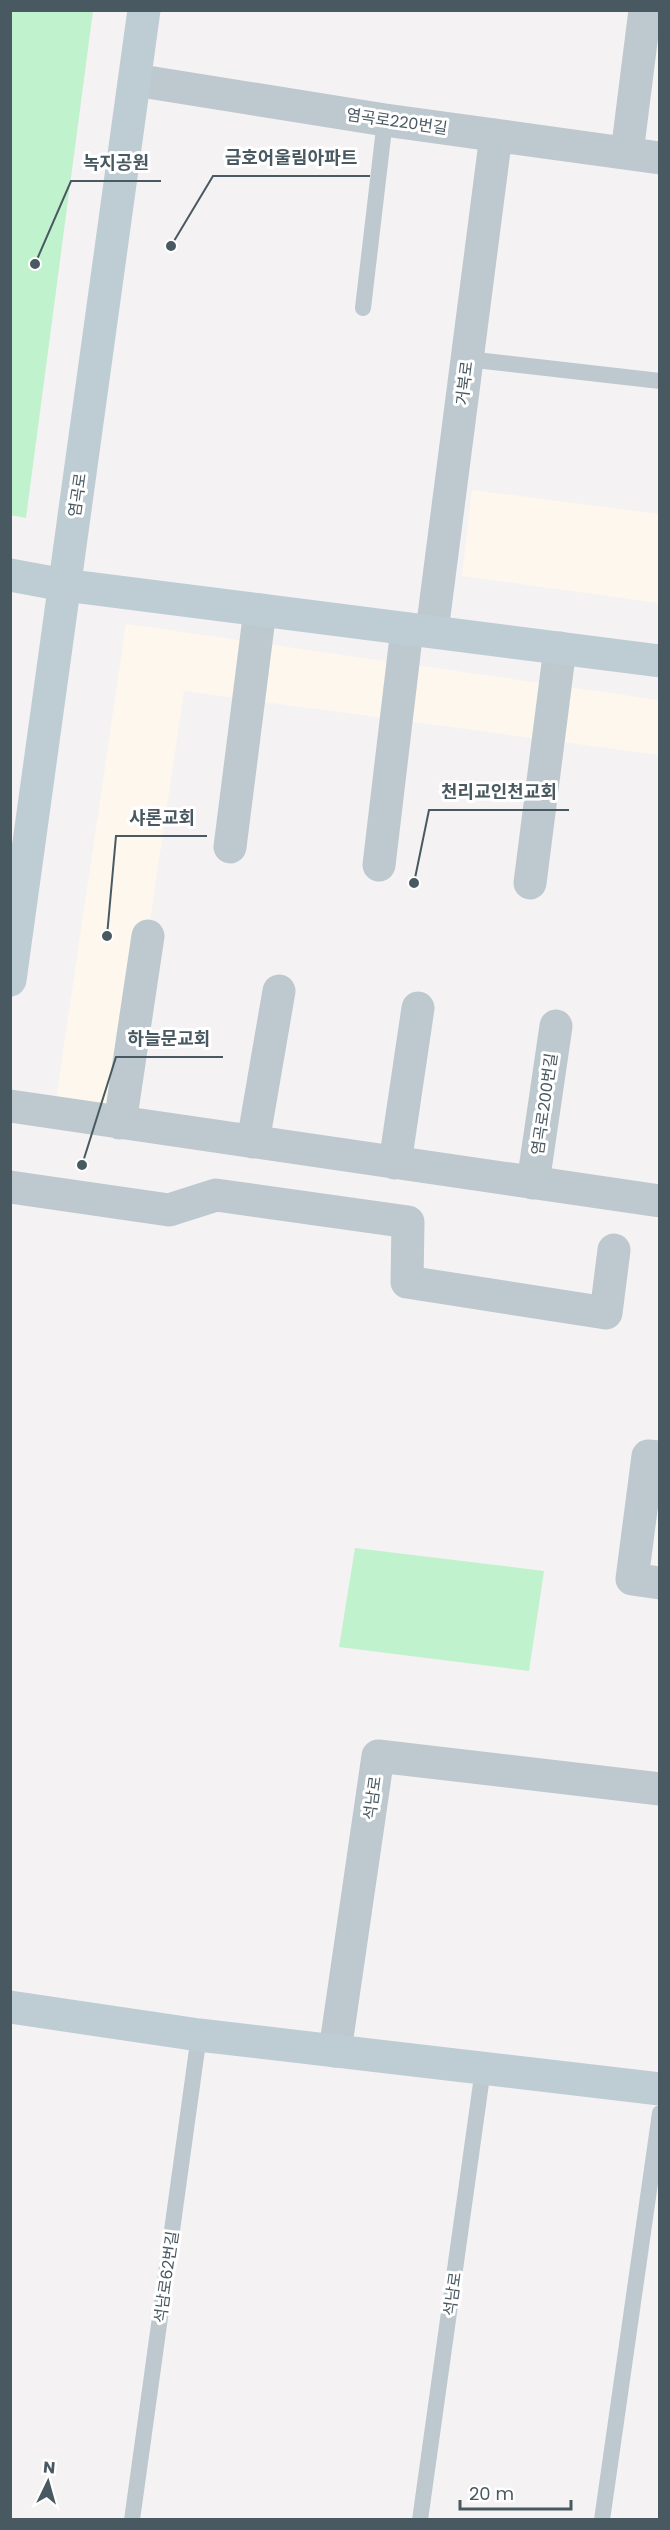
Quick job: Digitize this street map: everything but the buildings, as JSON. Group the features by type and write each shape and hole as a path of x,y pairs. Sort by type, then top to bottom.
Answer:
{"street":[{"name":"염곡로","path":"10,980 144,10"},
{"path":"627,153 645,10"},
{"name":"염곡로220번길","path":"135,80 385,120 660,158"},
{"name":"거북로","path":"379,865 467,358 496,135"},
{"path":"10,575 64,585 660,661"},
{"path":"230,847 260,610"},
{"path":"530,883 560,648"},
{"path":"120,1123 148,936"},
{"path":"253,1142 279,991"},
{"path":"395,1163 418,1008"},
{"name":"염곡로200번길","path":"533,1183 556,1026"},
{"path":"10,1106 660,1202"},
{"path":"10,1187 169,1210 216,1195 408,1222 407,1282 606,1313 614,1250"},
{"path":"660,1457 648,1456 632,1579 660,1583"},
{"name":"석남로","path":"335,2051 378,1756 660,1789"},
{"path":"10,2007 199,2034 660,2090"}],"lane":[{"path":"363,308 385,120"},
{"path":"467,358 660,381"},
{"name":"석남로62번길","path":"132,2520 199,2034"},
{"name":"석남로","path":"420,2520 483,2069"},
{"path":"602,2520 660,2113"}],"shaded area":[{"path":"472,490 659,514 659,603 462,576"},
{"path":"126,624 659,700 659,755 184,691 120,1123 54,1113"}],"green space":[{"path":"10,11 93,11 26,518 10,515"},
{"path":"355,1548 544,1571 529,1671 339,1647"}],"place":[{"name":"금호어울림아파트","path":"171,246"},
{"name":"녹지공원","path":"35,264"},
{"name":"천리교인천교회","path":"414,883"},
{"name":"샤론교회","path":"107,936"},
{"name":"하늘문교회","path":"82,1165"}]}
